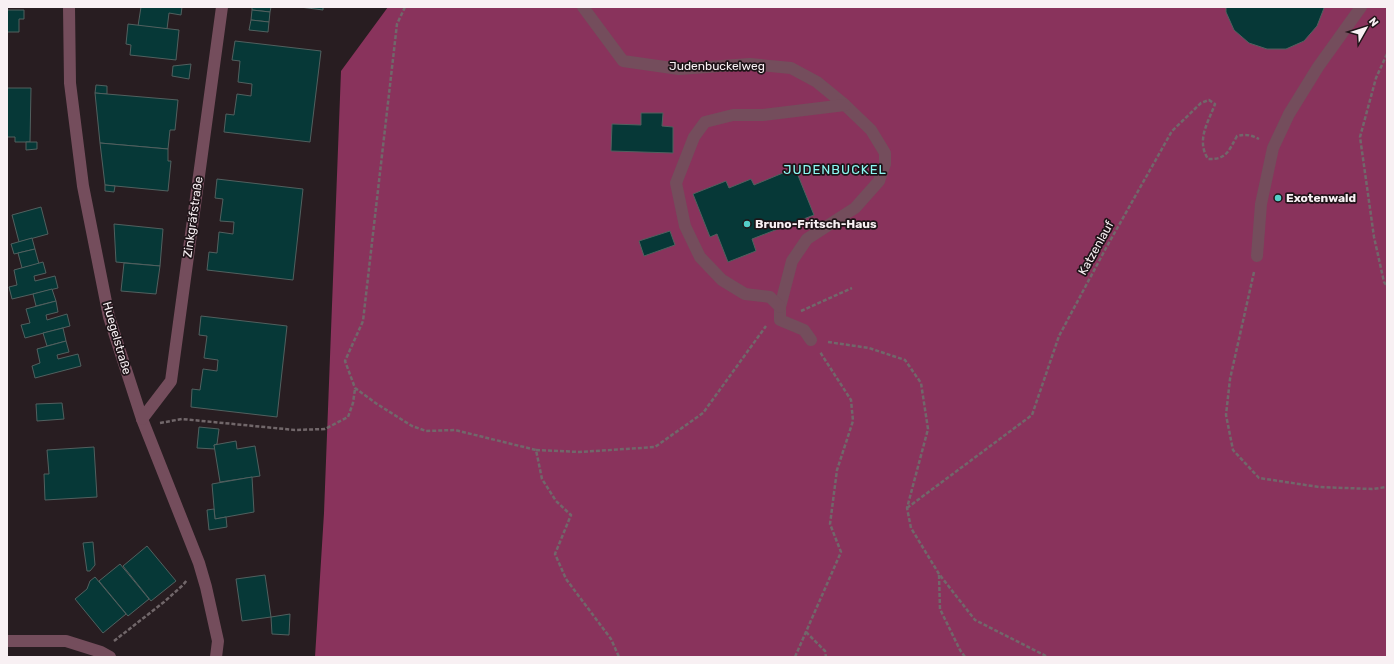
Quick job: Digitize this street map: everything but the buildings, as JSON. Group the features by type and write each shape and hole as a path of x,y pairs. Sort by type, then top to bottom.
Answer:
{"street":[{"name":"Huegelstraße","path":"69,7 70,83 83,186 109,317 143,422 199,563 218,641 216,657"},
{"name":"Zinkgräfstraße","path":"143,422 171,381 222,7"},
{"name":"Judenbuckelweg","path":"583,7 623,61 679,69 750,64 791,68 817,82 845,105 871,130 885,153 885,164 878,181 855,208 807,239 792,261 780,307 780,320"},
{"path":"1257,256 1261,204 1273,148 1289,114 1318,67 1361,7"},
{"path":"780,307 770,297 745,294 722,280 700,257 686,226 676,183 694,137 705,122 733,115 763,115 845,105"},
{"path":"780,320 804,330 811,340"},
{"path":"7,641 66,641 106,654"}],"path":[{"path":"143,422 182,419 295,430 325,429 348,417 353,403 355,388 345,361 363,322 397,24 405,7"},
{"path":"1387,54 1376,78 1360,137 1374,237 1384,282 1387,286"},
{"name":"Katzenlauf","path":"907,508 1032,415 1059,336 1106,248 1172,131 1201,104 1209,100 1215,104 1203,135 1203,151 1208,159 1216,159 1226,155 1237,136 1245,134 1253,136 1273,148"},
{"path":"1257,256 1230,379 1226,415 1233,450 1260,478 1319,487 1372,489 1387,487"},
{"path":"355,388 412,426 426,431 454,430 536,450 580,452 655,448 703,412 768,324 852,288"},
{"path":"811,340 869,348 904,360 922,383 928,429 907,508 911,528 939,574 974,620 1048,657"},
{"path":"795,657 841,552 830,524 837,470 853,421 852,400 811,340"},
{"path":"536,450 542,479 556,501 571,515 555,554 566,579 611,640 619,657"},
{"path":"106,654 183,585 199,563"},
{"path":"939,574 940,610 965,657"},
{"path":"806,632 824,651 826,657"}],"shaded area":[{"path":"388,7 1387,7 1387,657 315,657 324,513 341,71"}],"place":[{"name":"Exotenwald","path":"1278,198"},
{"name":"Bruno-Fritsch-Haus","path":"747,224"}],"district":[{"name":"JUDENBUCKEL","path":"835,169"}]}
